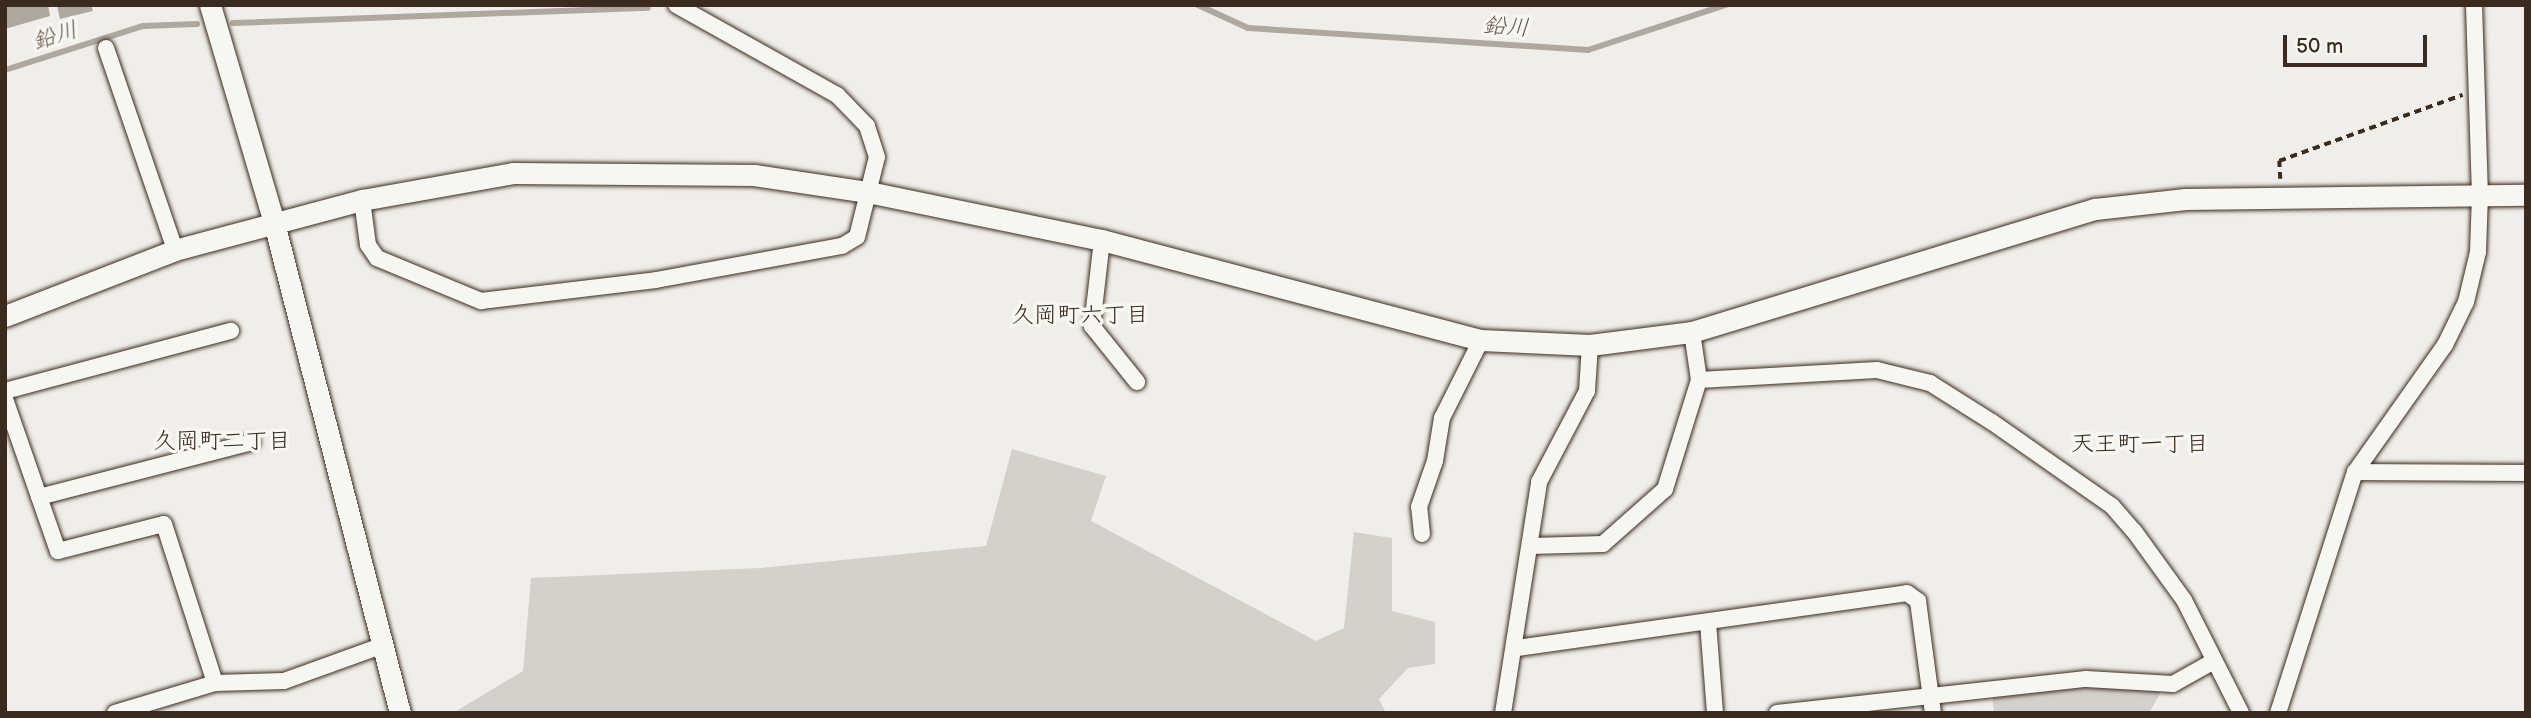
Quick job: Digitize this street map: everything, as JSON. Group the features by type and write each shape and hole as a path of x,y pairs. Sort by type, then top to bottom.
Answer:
{"street":[{"path":"210,5 274,223 400,713"},
{"path":"362,200 368,245 377,258 481,300 656,280 842,246 857,237 877,157 867,126 836,95 676,5"},
{"path":"2278,713 2355,472 2445,345 2466,302 2478,252 2480,196 2474,5"},
{"path":"106,48 175,250"},
{"path":"5,316 175,250 362,200 513,173 754,176 868,192 1102,240 1481,340 1590,345 1692,332 2095,209 2185,199 2526,195"},
{"path":"1102,240 1092,326 1137,382"},
{"path":"5,391 231,331"},
{"path":"1531,546 1603,544 1665,489 1699,380 1692,332"},
{"path":"1422,534 1419,506 1435,461 1442,418 1481,340"},
{"path":"1503,713 1517,648 1539,482 1587,391 1590,345"},
{"path":"1699,380 1877,370 1930,383 2112,506 2164,567 2241,713"},
{"path":"5,399 58,551 164,524 215,683"},
{"path":"39,497 252,442"},
{"path":"2355,472 2526,473"},
{"path":"1517,648 1907,593 1918,601 1933,713"},
{"path":"1708,622 1715,713"},
{"path":"115,713 215,683 284,681 384,645"},
{"path":"1777,713 1930,693 2086,679 2173,684 2212,662"}],"path":[{"path":"2282,198 2279,161 2475,90"}],"shaded area":[{"path":"5,5 48,5 50,16 5,29"},
{"path":"57,5 91,5 93,11 60,19"},
{"path":"1012,449 1106,476 1091,521 1316,641 1344,628 1354,532 1392,538 1392,611 1435,622 1435,664 1408,668 1379,699 1386,713 453,713 523,671 531,578 760,568 986,546"},
{"path":"2089,683 2161,692 2149,713 1994,713 1992,693"}],"waterway":[{"name":"鉛川","path":"1198,5 1248,28 1588,50 1726,5"},
{"name":"鉛川","path":"233,23 648,8"},
{"name":"鉛川","path":"5,70 143,26 197,24"}],"district":[{"name":"久岡町六丁目","path":"1080,315"},
{"name":"久岡町二丁目","path":"222,441"},
{"name":"天王町一丁目","path":"2140,444"}]}
